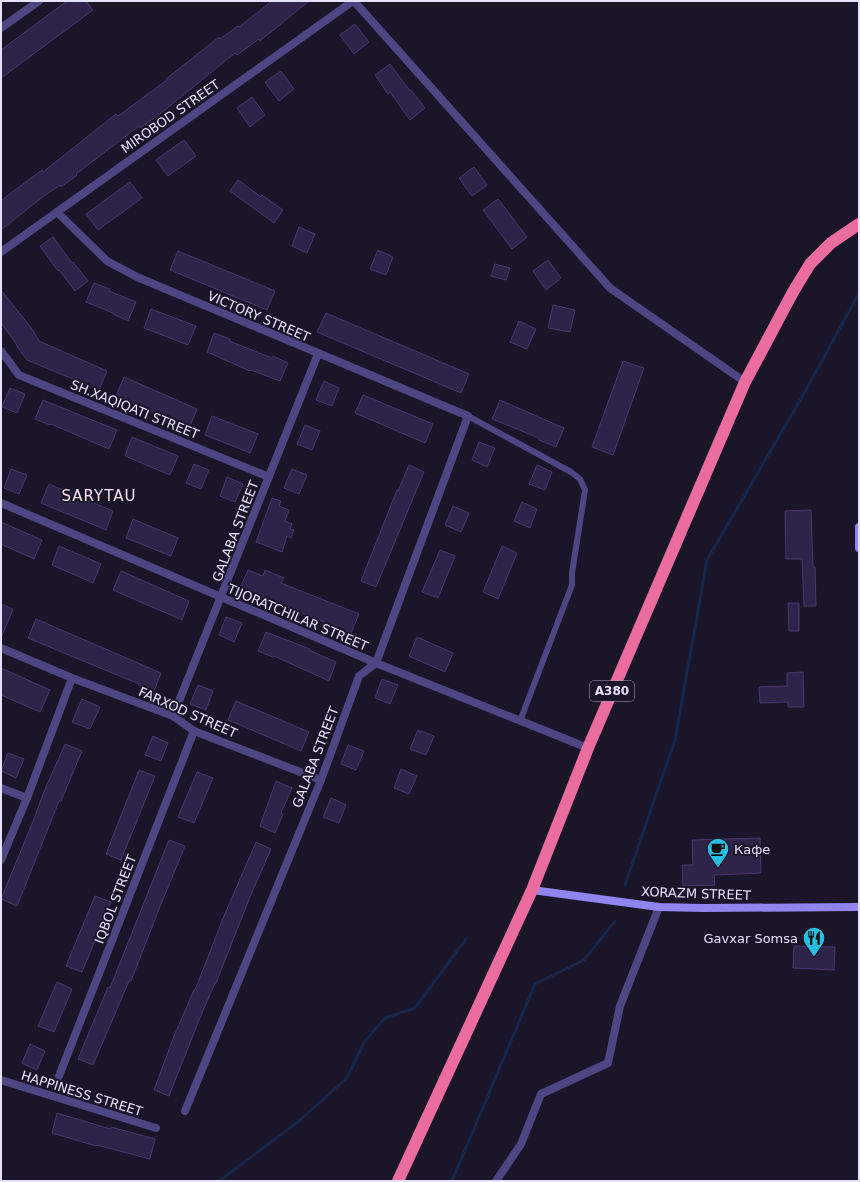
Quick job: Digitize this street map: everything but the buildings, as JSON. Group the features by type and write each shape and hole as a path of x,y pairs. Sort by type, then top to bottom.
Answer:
{"highway":[{"name":"A380","path":"398,1181 532,890 588,748 746,382 793,292 810,264 831,243 859,224"}],"street":[{"path":"1,28 39,1"},
{"path":"354,1 610,288 746,382"},
{"name":"MIROBOD STREET","path":"1,252 354,1"},
{"name":"VICTORY STREET","path":"56,212 107,261 137,277 468,416"},
{"name":"SH.XAQIQATI STREET","path":"1,351 20,375 269,477"},
{"name":"GALABA STREET","path":"173,716 222,597 318,354"},
{"path":"376,663 468,416"},
{"name":"TIJORATCHILAR STREET","path":"1,503 376,663 588,748"},
{"path":"859,527 859,548"},
{"name":"FARXOD STREET","path":"1,648 72,678 173,716 194,730 321,780"},
{"name":"GALABA STREET","path":"185,1111 321,780 359,676 376,663"},
{"path":"1,860 27,798 72,678"},
{"name":"IQBOL STREET","path":"59,1076 194,730"},
{"path":"1,788 27,798"},
{"name":"XORAZM STREET","path":"532,890 659,906 704,908 859,907"},
{"path":"496,1181 521,1144 541,1094 608,1063 620,1006 659,906"},
{"name":"HAPPINESS STREET","path":"1,1080 156,1128"}],"lane":[{"path":"468,416 571,472 580,479 585,490 572,573 572,585 520,721"}],"waterway":[{"path":"625,885 675,740 707,560 806,390 859,293"},
{"path":"452,1181 535,984 584,960 615,921"},
{"path":"219,1181 299,1121 347,1078 365,1041 385,1018 415,1008 466,939"}],"place":[{"name":"Кафе","path":"718,868"},
{"name":"Gavxar Somsa","path":"814,958"}],"district":[{"name":"SARYTAU","path":"99,496"}]}
